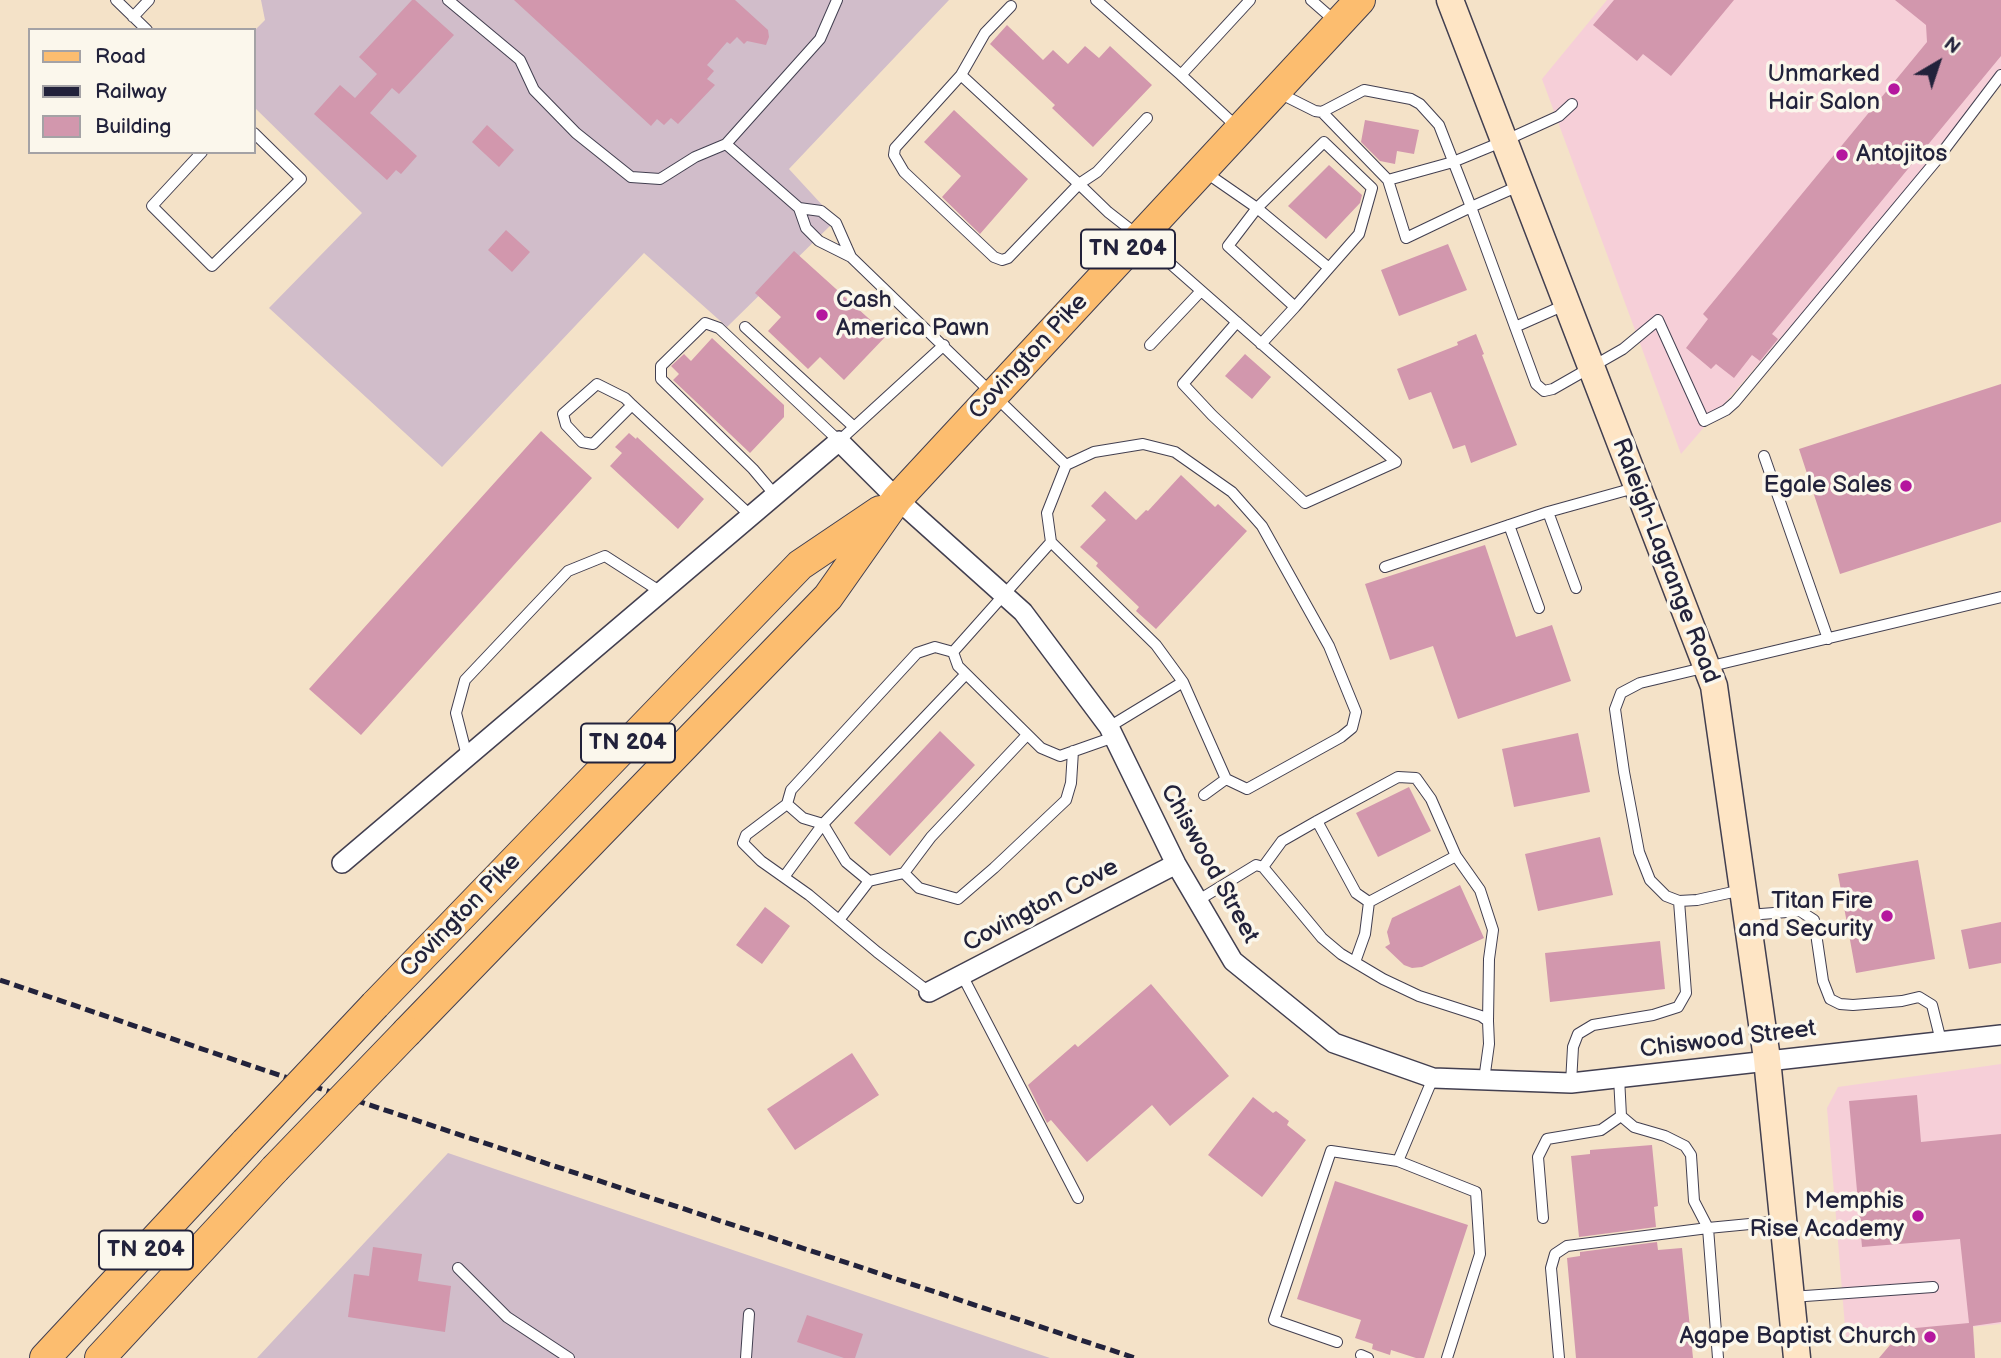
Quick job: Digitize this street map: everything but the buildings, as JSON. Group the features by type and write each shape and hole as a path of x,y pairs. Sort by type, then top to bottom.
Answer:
{"main road":[{"name":"Covington Pike","path":"100,1358 275,1169 828,597 897,499 1360,0"},
{"name":"Raleigh-Lagrange Road","path":"1450,0 1714,686 1768,1059 1797,1358"},
{"name":"Covington Pike","path":"45,1358 374,1006 800,565 897,499"}],"street":[{"name":"Chiswood Street","path":"839,441 897,499 1023,612 1112,732 1176,864 1233,961 1334,1043 1433,1078 1571,1083 2001,1035"},
{"path":"342,863 839,441"},
{"name":"Covington Cove","path":"929,992 1176,864"}],"lane":[{"path":"116,0 144,28"},
{"path":"133,17 149,0"},
{"path":"448,0 520,60 534,90 576,134 631,177 660,179 695,157 726,144 820,39 837,0"},
{"path":"1181,75 1250,0"},
{"path":"1311,0 1338,24"},
{"path":"1101,2 1240,129"},
{"path":"1011,6 985,33 961,75 895,148 894,155 904,172 984,247 1002,260 1008,258 1079,184 1097,172 1147,118"},
{"path":"961,75 1108,212 1140,237 1237,322 1261,344 1396,462 1305,503 1183,384 1237,322"},
{"path":"1276,91 1288,100 1322,112 1364,90 1411,99 1429,112 1439,125 1536,384 1544,391 1553,389 1623,349 1658,320 1704,421 1726,410 1935,162 2001,75"},
{"path":"1388,180 1453,162 1504,141 1559,116 1572,104"},
{"path":"1322,112 1388,180 1406,238 1521,185"},
{"path":"200,154 152,206 212,266 301,179 256,135"},
{"path":"1261,344 1329,268 1359,234 1372,188 1324,142 1257,208 1228,246 1294,307"},
{"path":"726,144 799,208 806,228 819,241 851,257 1066,465"},
{"path":"1202,170 1257,208 1329,268"},
{"path":"799,208 821,211 836,223 851,257"},
{"path":"1150,345 1201,291"},
{"path":"1515,327 1567,304"},
{"path":"775,495 753,469 661,379 661,366 705,323 719,328 839,441 944,345"},
{"path":"745,327 854,427"},
{"path":"632,405 593,444 582,442 566,425 563,414 597,384 625,398 751,516"},
{"path":"1143,444 1175,452 1232,492 1262,526 1329,646 1356,712 1352,728 1341,737 1247,789 1226,779 1183,682 1156,645 1051,541 1047,513 1066,465 1094,452 1143,444"},
{"path":"1764,456 1828,639"},
{"path":"1385,567 1548,512 1638,487"},
{"path":"1548,512 1576,588"},
{"path":"1508,525 1539,608"},
{"path":"953,652 1051,541"},
{"path":"467,757 456,713 465,680 568,571 605,556 661,592"},
{"path":"1941,1041 1933,1005 1919,997 1853,1005 1840,1004 1830,999 1824,981 1814,920 1800,911 1745,902 1679,901 1665,896 1650,880 1639,852 1615,709 1621,693 1640,683 2001,597"},
{"path":"929,992 743,844 746,835 787,804 790,789 917,653 935,647 953,652"},
{"path":"953,652 958,666 1041,748 1060,756 1112,732 1183,682"},
{"path":"784,877 823,824 966,674"},
{"path":"839,920 869,881 904,873 932,837 1027,734"},
{"path":"904,873 919,888 958,899 1066,800 1071,783 1073,751"},
{"path":"1263,867 1282,841 1398,778 1416,778 1431,799 1456,856 1480,890 1493,930 1489,959 1489,1044 1483,1080"},
{"path":"1203,795 1226,779"},
{"path":"787,804 803,818 823,824 846,862 869,881"},
{"path":"1317,821 1356,893 1369,902"},
{"path":"1369,902 1456,856"},
{"path":"1197,901 1256,865 1263,867 1322,938 1341,954 1419,996 1481,1016 1488,1021"},
{"path":"1571,1083 1573,1047 1578,1034 1593,1025 1653,1016 1678,1007 1686,993 1679,901"},
{"path":"1355,962 1365,934 1369,902"},
{"path":"961,975 1077,1198"},
{"path":"1619,1077 1621,1116 1634,1127 1665,1136 1685,1146 1691,1155 1694,1201 1708,1228 1718,1358"},
{"path":"1398,1161 1433,1078"},
{"path":"1543,1218 1538,1157 1547,1139 1601,1129 1621,1116"},
{"path":"1337,1342 1274,1320 1331,1151 1398,1161 1476,1192 1480,1254 1447,1358"},
{"path":"1559,1358 1552,1268 1555,1254 1567,1246 1783,1221"},
{"path":"458,1268 507,1317 569,1358"},
{"path":"1791,1297 1933,1287"},
{"path":"746,1358 750,1314"}],"shaded area":[{"path":"261,0 949,0 789,169 836,220 727,327 644,253 442,467 269,308 362,213 256,109 256,29 265,20"},
{"path":"1607,0 2001,0 2001,82 1681,454 1542,79"},
{"name":"Memphis Rise Academy","path":"2001,1064 2001,1324 1846,1339 1827,1108 1838,1087"},
{"path":"448,1153 1050,1358 257,1358"}],"railway":[{"path":"0,980 1135,1358"}],"place":[{"name":"Unmarked Hair Salon","path":"1894,89"},
{"name":"Antojitos","path":"1842,155"},
{"name":"Cash America Pawn","path":"822,315"},
{"name":"Egale Sales","path":"1906,486"},
{"name":"Titan Fire and Security","path":"1887,916"},
{"name":"Memphis Rise Academy","path":"1918,1216"},
{"name":"Agape Baptist Church","path":"1930,1337"}]}
